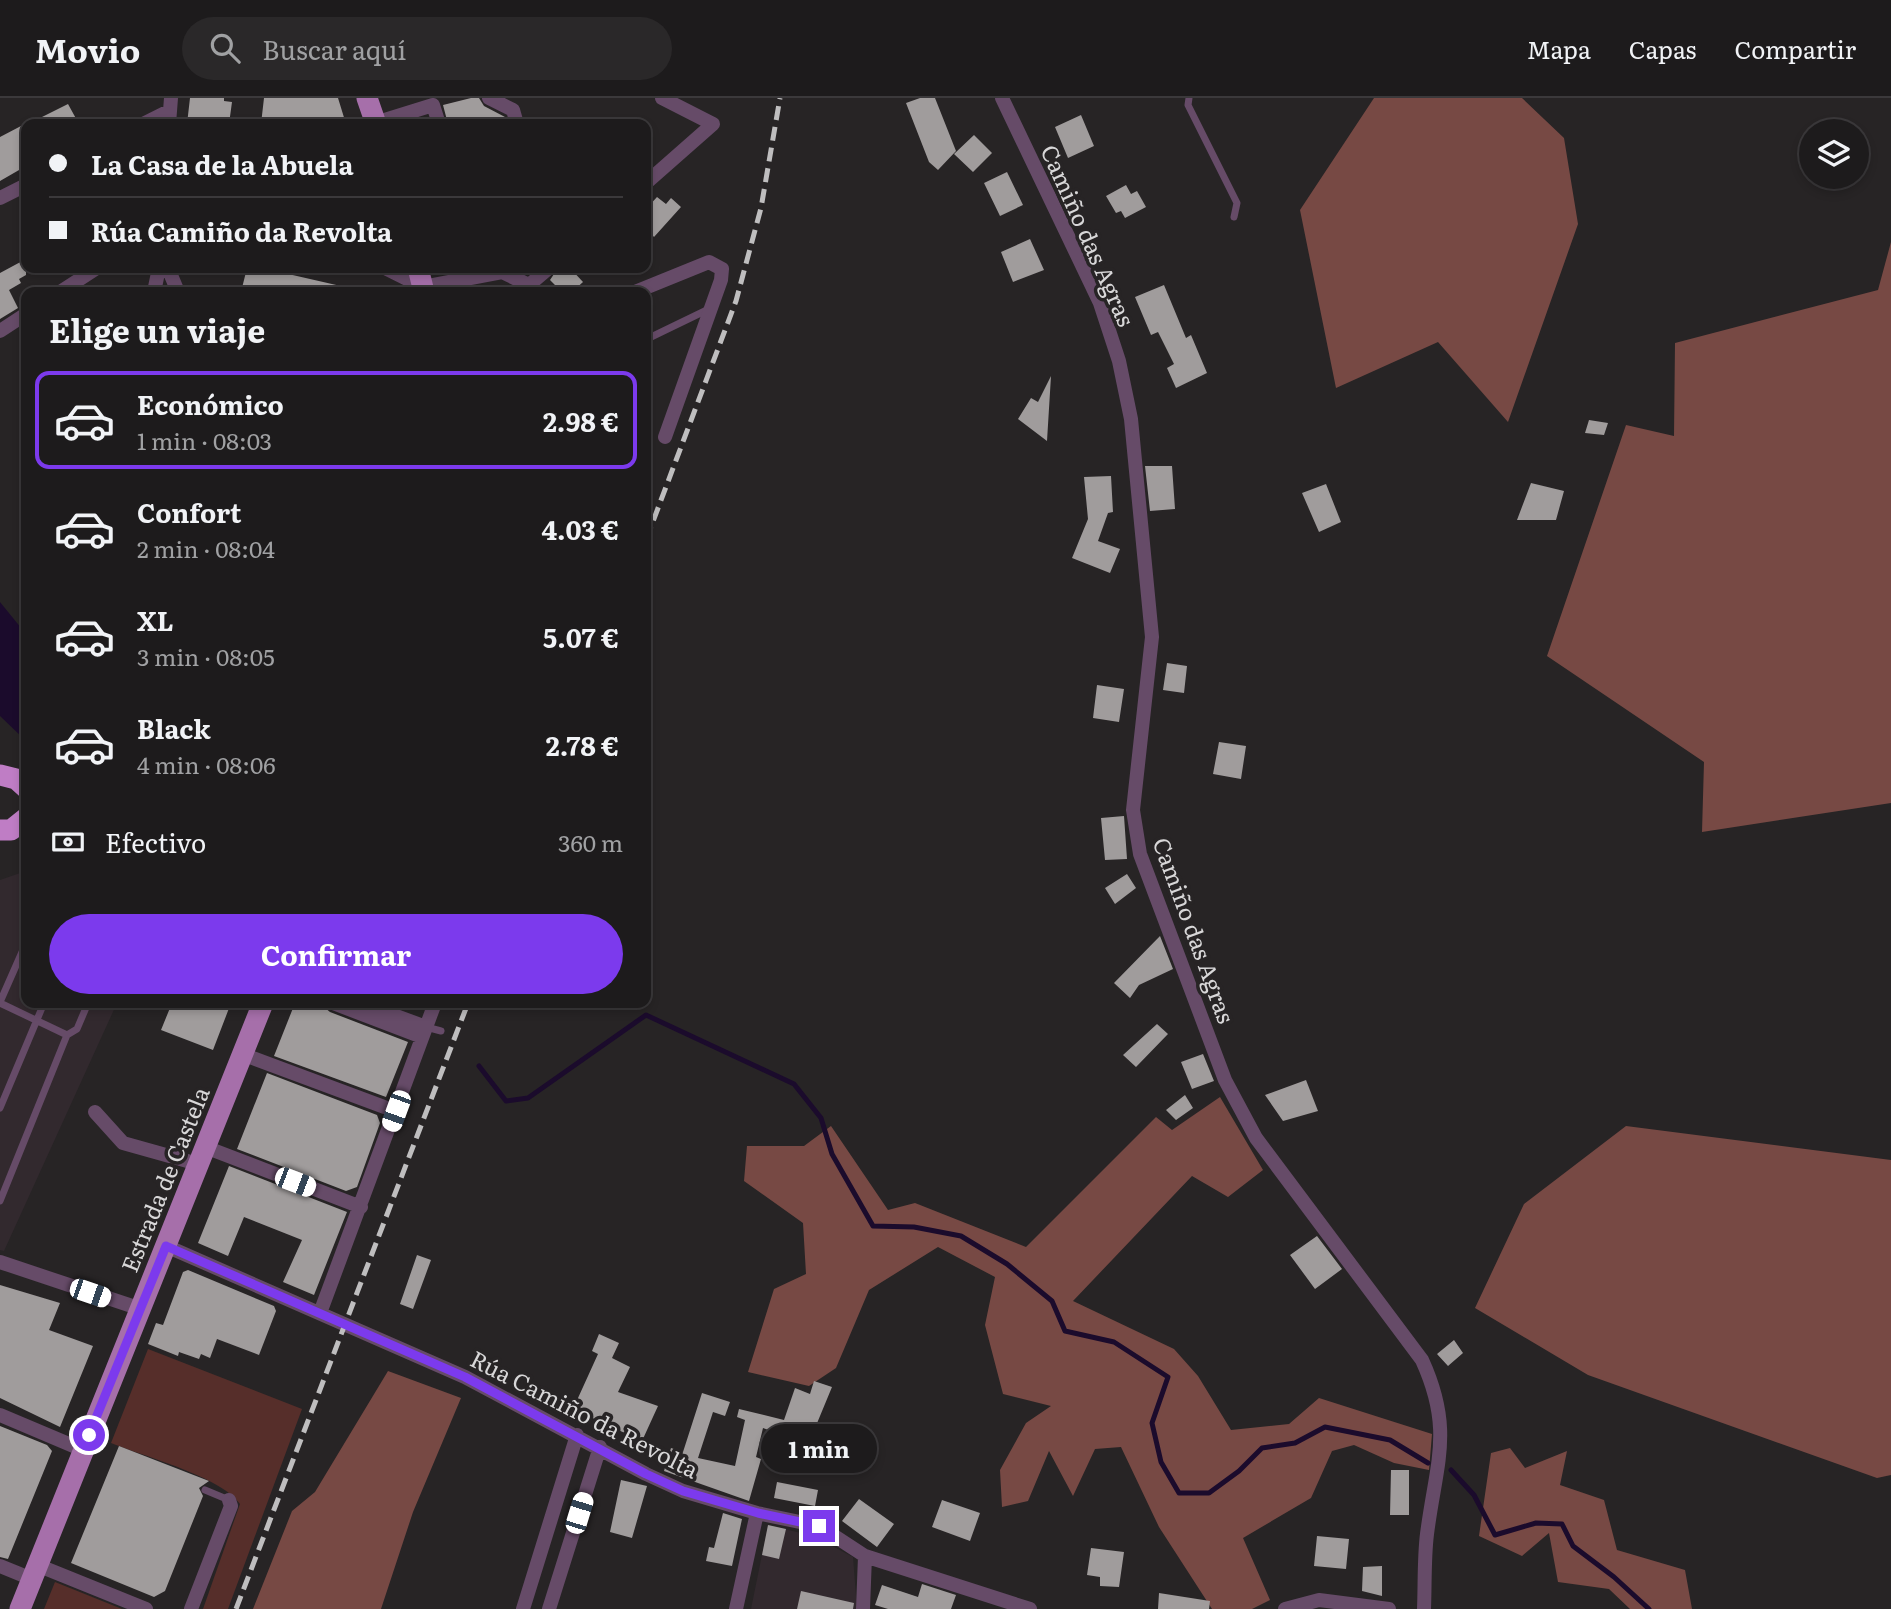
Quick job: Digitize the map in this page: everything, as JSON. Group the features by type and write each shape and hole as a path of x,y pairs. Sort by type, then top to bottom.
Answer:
{"main road":[{"path":"367,98 373,119"},
{"name":"Estrada de Castela","path":"20,1609 261,1008"}],"street":[{"path":"489,98 513,110 516,119"},
{"path":"651,179 713,124 662,98"},
{"name":"Camiño das Agras","path":"1002,98 1100,303 1119,361 1131,419 1152,637 1133,810 1140,854 1225,1080 1256,1138 1422,1360 1436,1390 1443,1442 1427,1535 1424,1609"},
{"path":"389,119 438,102"},
{"path":"153,119 170,111"},
{"path":"0,198 21,188"},
{"path":"647,287 709,261 722,269 721,280 665,437"},
{"path":"68,287 89,273"},
{"path":"398,273 421,282 494,273"},
{"path":"504,273 533,287"},
{"path":"0,331 21,317"},
{"path":"349,1008 424,1032"},
{"path":"372,1008 424,1032"},
{"path":"320,1313 433,1008"},
{"path":"242,1054 396,1111"},
{"path":"94,1112 123,1143 202,1156 360,1207"},
{"name":"Rúa Camiño da Revolta","path":"166,1246 465,1377 683,1491 758,1513 819,1526 864,1556 1030,1609"},
{"path":"0,1262 141,1309"},
{"path":"0,1415 83,1450"},
{"path":"523,1609 578,1435"},
{"path":"549,1609 600,1447"},
{"path":"191,1609 231,1506 229,1500"},
{"path":"736,1609 758,1513"},
{"path":"863,1609 864,1556"},
{"path":"0,1566 34,1572 146,1609"},
{"path":"1285,1609 1319,1600 1390,1609"}],"lane":[{"path":"1189,98 1188,104 1208,149 1237,204 1234,217"},
{"path":"651,337 711,308"},
{"path":"21,954 0,1002 66,1035"},
{"path":"0,1108 42,1008"},
{"path":"0,1200 66,1035 77,1029 86,1008"},
{"path":"424,1032 441,1031"},
{"path":"205,1490 229,1500"}],"shaded area":[{"path":"1374,98 1522,98 1564,138 1578,224 1508,422 1438,342 1336,388 1300,210"},
{"path":"1891,242 1891,803 1702,832 1704,762 1547,656 1626,425 1674,436 1675,343 1878,290"},
{"path":"0,602 21,628 21,736 0,716"},
{"path":"21,873 21,1008 115,1008 4,1251 0,1250 0,880"},
{"path":"1220,1097 1263,1170 1228,1197 1192,1176 1073,1301 1174,1349 1198,1376 1231,1430 1289,1424 1319,1398 1432,1434 1429,1470 1394,1463 1354,1445 1332,1451 1311,1498 1243,1538 1270,1600 1252,1609 1212,1609 1159,1527 1121,1447 1095,1449 1073,1496 1049,1451 1028,1501 1002,1507 1000,1470 1026,1423 1051,1406 1003,1394 985,1325 995,1277 938,1247 869,1290 836,1368 809,1386 748,1372 774,1289 806,1274 803,1223 744,1181 747,1146 804,1146 831,1126 888,1210 915,1203 1026,1247 1156,1117 1172,1130"},
{"path":"1626,1126 1891,1160 1891,1475 1877,1478 1588,1375 1475,1308 1524,1204"},
{"path":"148,1349 302,1409 228,1609 203,1609 240,1504 231,1494 200,1476 111,1443"},
{"path":"388,1371 461,1398 413,1512 381,1609 253,1609 292,1511 315,1492"},
{"path":"1510,1448 1525,1468 1567,1451 1560,1485 1604,1500 1617,1550 1685,1570 1692,1609 1630,1609 1609,1589 1558,1582 1549,1533 1522,1556 1479,1536 1491,1453"},
{"path":"768,1525 813,1536 853,1557 857,1609 751,1609"},
{"path":"55,1582 122,1609 44,1609"}],"building":[{"path":"190,98 224,98 224,101 232,102 230,119 188,119"},
{"path":"264,98 338,98 344,119 262,119"},
{"path":"479,98 484,106 506,119 447,119 443,105"},
{"path":"920,98 935,98 956,151 938,170 929,162 906,103"},
{"path":"68,104 76,119 38,119"},
{"path":"1081,115 1094,146 1068,158 1055,127"},
{"path":"21,126 21,169 0,181 0,137"},
{"path":"974,135 992,153 973,172 954,154"},
{"path":"1007,172 1023,205 1000,216 984,183"},
{"path":"1126,185 1131,194 1137,191 1146,207 1125,218 1121,211 1116,213 1106,196"},
{"path":"657,197 666,204 671,198 681,207 654,237 651,234 651,204"},
{"path":"1030,239 1044,270 1013,282 1001,252"},
{"path":"21,262 21,273 26,273 19,279 21,283 9,290 18,308 0,319 0,273"},
{"path":"246,273 284,273 345,287 242,287"},
{"path":"555,273 575,273 583,282 578,287 557,287 550,280"},
{"path":"1164,285 1186,338 1191,335 1207,373 1176,388 1167,368 1174,364 1158,332 1151,335 1135,297"},
{"path":"1051,376 1047,441 1018,419 1031,398 1038,402"},
{"path":"1589,420 1608,423 1604,435 1585,433"},
{"path":"1145,466 1172,466 1175,509 1150,511"},
{"path":"1111,476 1113,512 1108,513 1098,541 1120,549 1110,573 1072,558 1088,519 1084,477"},
{"path":"1531,483 1564,491 1556,520 1517,520"},
{"path":"1326,484 1341,522 1319,532 1302,493"},
{"path":"1167,663 1187,666 1184,693 1163,690"},
{"path":"1097,685 1124,689 1119,722 1093,718"},
{"path":"1219,742 1246,746 1241,779 1213,774"},
{"path":"1124,816 1127,859 1105,860 1101,818"},
{"path":"1127,874 1136,888 1115,904 1105,888"},
{"path":"1160,936 1173,969 1139,985 1130,998 1114,983"},
{"path":"170,1008 229,1008 213,1050 161,1030"},
{"path":"293,1008 325,1008 408,1042 386,1097 274,1056"},
{"path":"1157,1024 1168,1034 1136,1067 1123,1055"},
{"path":"1203,1054 1214,1081 1192,1089 1181,1062"},
{"path":"267,1073 377,1115 380,1123 357,1187 346,1191 237,1149"},
{"path":"1306,1080 1318,1111 1283,1121 1265,1095"},
{"path":"1185,1095 1193,1108 1176,1120 1166,1110"},
{"path":"229,1166 347,1212 314,1295 283,1282 302,1240 244,1217 228,1256 198,1243"},
{"path":"1317,1236 1342,1269 1315,1289 1290,1255"},
{"path":"417,1255 431,1260 413,1309 400,1304"},
{"path":"188,1270 274,1306 276,1311 259,1355 217,1339 210,1358 201,1354 199,1359 179,1352 178,1356 148,1344 156,1323 163,1325 183,1272"},
{"path":"0,1285 60,1303 49,1330 93,1346 60,1427 0,1398"},
{"path":"599,1334 619,1343 612,1358 630,1367 618,1392 658,1406 642,1441 573,1409 598,1354 592,1351"},
{"path":"1454,1340 1463,1353 1448,1366 1437,1354"},
{"path":"814,1381 832,1387 808,1445 763,1428 756,1457 761,1459 749,1501 664,1471 671,1448 683,1452 702,1393 730,1402 725,1416 713,1412 698,1458 735,1466 745,1420 737,1417 739,1409 784,1420 795,1388 810,1394"},
{"path":"0,1426 47,1445 52,1451 8,1559 0,1557"},
{"path":"853,1439 865,1443 858,1469 845,1465"},
{"path":"119,1446 209,1481 199,1488 203,1496 165,1591 154,1597 71,1563"},
{"path":"1391,1470 1409,1470 1409,1515 1390,1515"},
{"path":"621,1480 647,1486 632,1538 610,1532"},
{"path":"777,1482 818,1490 815,1506 774,1498"},
{"path":"859,1499 894,1524 877,1547 842,1521"},
{"path":"942,1500 980,1513 970,1541 932,1527"},
{"path":"723,1513 742,1519 732,1566 706,1561 709,1547 714,1548"},
{"path":"768,1525 786,1529 779,1559 762,1555"},
{"path":"1317,1536 1349,1539 1346,1569 1314,1566"},
{"path":"1091,1548 1124,1552 1119,1587 1100,1586 1100,1577 1087,1575"},
{"path":"1382,1566 1382,1596 1362,1591 1363,1567"},
{"path":"922,1584 956,1595 951,1609 888,1609 875,1605 882,1585 918,1597"},
{"path":"801,1591 854,1603 853,1609 797,1609"},
{"path":"1159,1593 1210,1601 1209,1609 1158,1609"}],"waterway":[{"path":"479,1066 506,1101 528,1098 646,1015 794,1084 821,1118 832,1154 873,1226 914,1227 961,1236 1007,1264 1052,1301 1065,1331 1114,1342 1168,1377 1152,1423 1161,1462 1179,1493 1209,1493 1239,1471 1262,1448 1295,1443 1325,1427 1390,1440 1428,1463"},
{"path":"1451,1470 1474,1495 1495,1535 1536,1523 1562,1524 1573,1546 1614,1577 1649,1609"}],"railway":[{"path":"651,527 736,301 761,208 780,98"},
{"path":"236,1609 466,1008"}],"route":[{"path":"89,1435 166,1246 465,1377 683,1491 758,1513 819,1526"}]}
